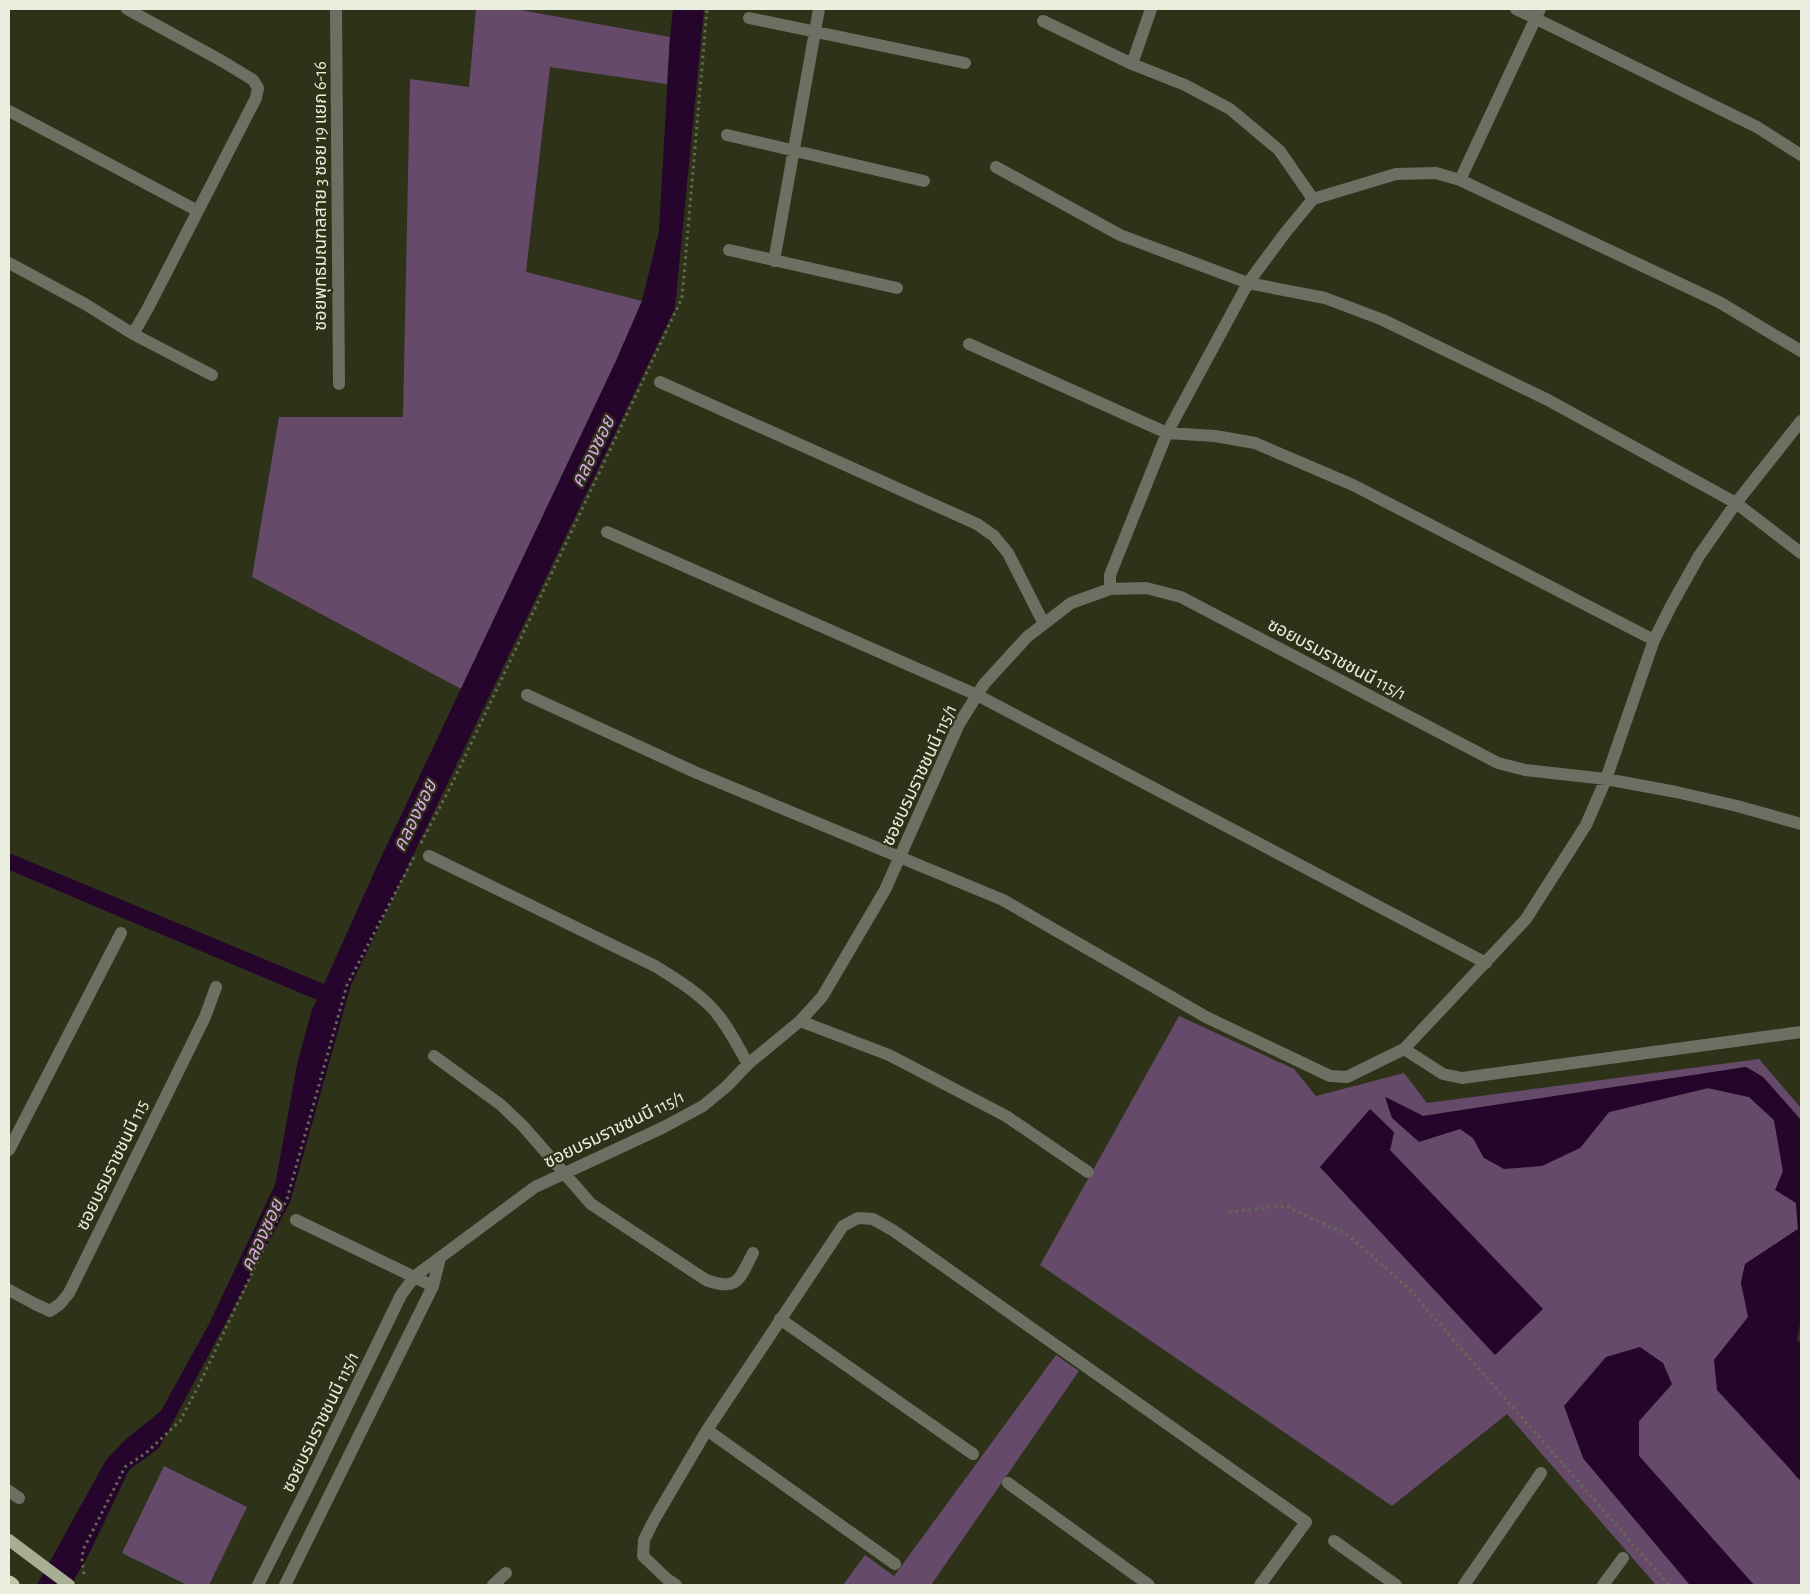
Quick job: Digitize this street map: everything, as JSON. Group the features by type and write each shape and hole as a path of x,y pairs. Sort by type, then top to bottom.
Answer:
{"main road":[{"path":"9,1540 70,1585"}],"street":[{"path":"126,9 222,61 253,80 258,88 256,98 133,334"},
{"name":"ซอยพุทธมณฑลสาย 3 ซอย 19 แยก 6-16","path":"336,9 339,384"},
{"path":"774,261 819,9"},
{"path":"1132,64 1151,9"},
{"path":"1516,9 1538,13 1757,127 1801,155"},
{"path":"1460,180 1538,13"},
{"path":"749,18 965,63"},
{"path":"1043,21 1132,64 1186,85 1230,109 1279,150 1313,199"},
{"path":"9,110 198,211"},
{"path":"727,135 924,181"},
{"path":"996,168 1120,235 1248,283 1325,298 1383,320 1548,400 1736,503 1801,552"},
{"path":"1110,589 1110,574 1167,433 1248,283 1313,199 1396,174 1436,173 1460,180 1719,302 1801,351"},
{"path":"728,250 897,288"},
{"path":"9,263 85,304 133,334 212,375"},
{"path":"969,344 1167,433 1215,436 1255,443 1354,485 1654,640"},
{"path":"660,382 977,524 994,536 1008,553 1044,624"},
{"path":"528,696 698,772 1003,900 1206,1017 1330,1076 1347,1077 1404,1049 1526,919 1586,825 1606,779 1654,640 1671,606 1699,556 1736,503 1801,421"},
{"path":"607,532 977,695 1486,963"},
{"name":"ซอยบรมราชชนนี 115/1","path":"258,1585 401,1295 415,1276 535,1188 662,1128 703,1106 727,1086 748,1064 800,1021 822,997 885,890 959,724 984,684 1027,637 1071,603 1110,589 1146,588 1181,597 1498,763 1525,770 1606,779 1684,794 1737,806 1801,824"},
{"path":"429,856 655,966 677,980 711,1007 721,1019 748,1064"},
{"path":"9,1150 121,934"},
{"name":"ซอยบรมราชชนนี 115","path":"9,1290 50,1311 60,1304 69,1293 205,1016 216,987"},
{"path":"800,1021 888,1055 1006,1116 1088,1172"},
{"path":"1404,1049 1443,1074 1462,1078 1801,1032"},
{"path":"434,1056 502,1105 523,1126 591,1204 706,1280 719,1285 732,1285 739,1278 753,1253"},
{"path":"676,1585 667,1579 644,1556 644,1540 707,1430 780,1319 843,1226 858,1218 873,1220 894,1232 1306,1522 1260,1585"},
{"path":"296,1220 433,1286"},
{"path":"285,1585 433,1286 440,1258"},
{"path":"780,1319 973,1454"},
{"path":"365,1369 386,1379"},
{"path":"707,1430 895,1564"},
{"path":"1464,1585 1541,1473"},
{"path":"1008,1483 1149,1585"},
{"path":"308,1486 329,1496"},
{"path":"1334,1541 1396,1585"},
{"path":"1604,1585 1623,1558"},
{"path":"492,1585 506,1573"}],"path":[{"path":"420,847 451,786 682,298 707,9"},
{"path":"84,1574 83,1550 125,1467 146,1453 180,1421 200,1383 287,1199 347,985 415,855"},
{"path":"1229,1212 1285,1206 1348,1235 1408,1288 1669,1585"}],"shaded area":[{"path":"476,9 515,9 670,37 667,84 550,67 526,272 642,301 616,361 461,689 252,577 279,417 403,417 410,79 469,87"},
{"path":"1179,1016 1294,1069 1316,1096 1404,1073 1427,1103 1759,1059 1801,1108 1801,1120 1763,1077 1746,1067 1423,1116 1386,1097 1419,1141 1460,1129 1473,1138 1484,1158 1580,1148 1609,1112 1708,1088 1749,1097 1774,1120 1783,1171 1796,1203 1798,1229 1745,1264 1741,1283 1749,1317 1714,1360 1796,1477 1801,1481 1801,1585 1754,1585 1639,1456 1639,1421 1672,1384 1583,1458 1690,1585 1656,1585 1507,1414 1392,1506 1040,1265","holes":["1394,1132 1390,1150 1495,1354 1320,1167"]},
{"path":"1056,1355 1079,1371 931,1585 843,1585 865,1555 894,1576"},
{"path":"164,1466 247,1507 209,1585 187,1585 122,1553"}],"water":[{"name":"คลองซอย","path":"673,9 704,9 675,308 351,985 290,1202 159,1448 129,1470 89,1554 71,1585 37,1585 106,1460 126,1439 161,1411 209,1324 275,1185 297,1065 312,1009 317,1000 9,870 9,853 324,984 378,864 616,361 642,301 659,231"},
{"path":"1746,1067 1763,1077 1801,1120 1801,1319 1797,1339 1801,1345 1801,1481 1717,1390 1714,1360 1748,1317 1741,1283 1745,1264 1798,1229 1796,1203 1775,1190 1783,1171 1774,1120 1749,1097 1708,1088 1609,1112 1580,1148 1542,1166 1504,1169 1484,1158 1473,1138 1460,1129 1419,1142 1392,1118 1385,1097 1423,1116"},
{"path":"1370,1109 1394,1132 1390,1150 1543,1309 1495,1355 1320,1167"},
{"path":"1640,1347 1663,1363 1672,1384 1639,1421 1639,1456 1754,1585 1690,1585 1583,1458 1564,1406 1606,1357"}]}
